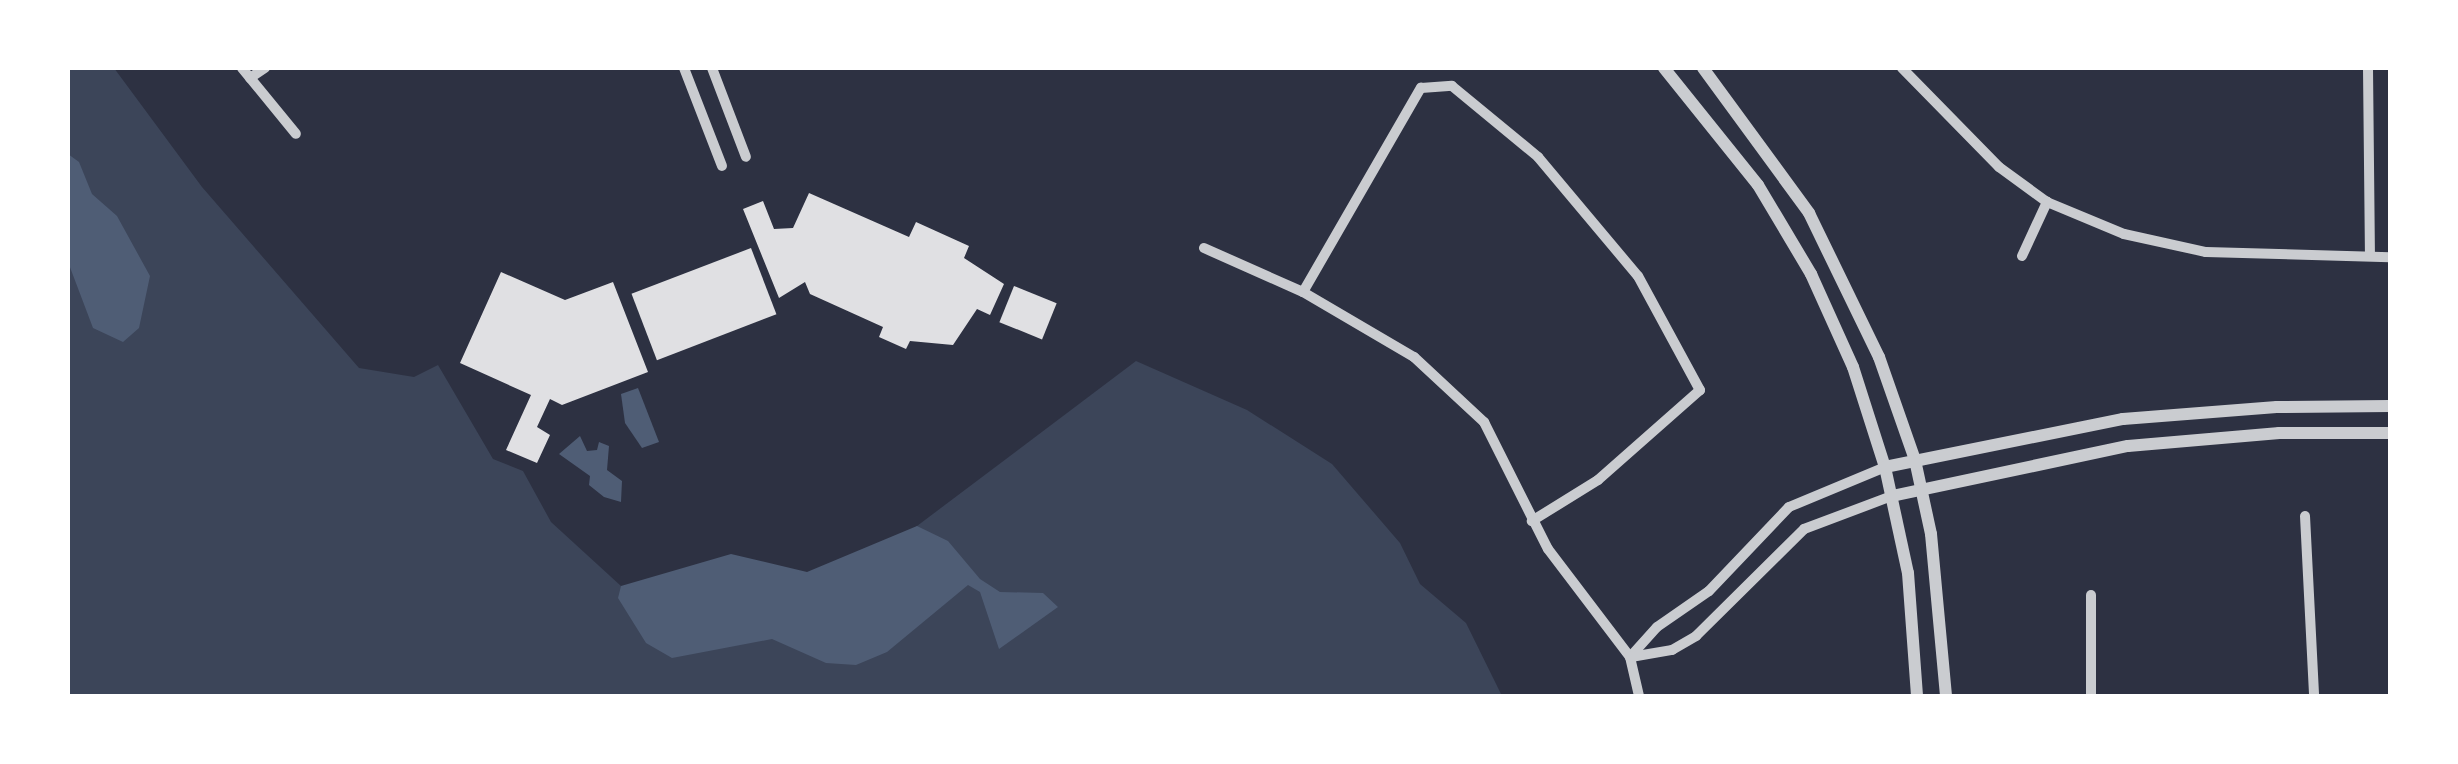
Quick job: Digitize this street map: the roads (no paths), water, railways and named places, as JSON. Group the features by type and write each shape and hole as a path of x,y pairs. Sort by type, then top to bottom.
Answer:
{"street":[{"path":"242,68 296,134"},
{"path":"250,78 265,68"},
{"path":"684,68 722,166"},
{"path":"712,68 746,157"},
{"path":"1664,68 1758,185 1811,274 1853,366 1885,468 1908,573 1918,696"},
{"path":"1704,68 1758,137 1834,259 1879,357 1922,488 1942,616 1946,696"},
{"path":"1902,68 1959,132 2047,202 2124,234 2206,252 2390,257"},
{"path":"2368,68 2370,254"},
{"path":"1303,292 1421,88 1452,86 1538,157 1638,276 1700,390 1598,480 1532,521"},
{"path":"2022,256 2047,202"},
{"path":"1204,248 1303,292 1414,357 1484,422 1532,521 1630,657 1639,696"},
{"path":"1630,657 1657,628 1709,592 1789,507 1885,468 2123,419 2277,407 2390,406"},
{"path":"1630,657 1672,650 1696,636 1804,529 1892,496 2049,458 2166,441 2390,433"},
{"path":"2305,516 2314,696"},
{"path":"2091,594 2091,696"}]}
